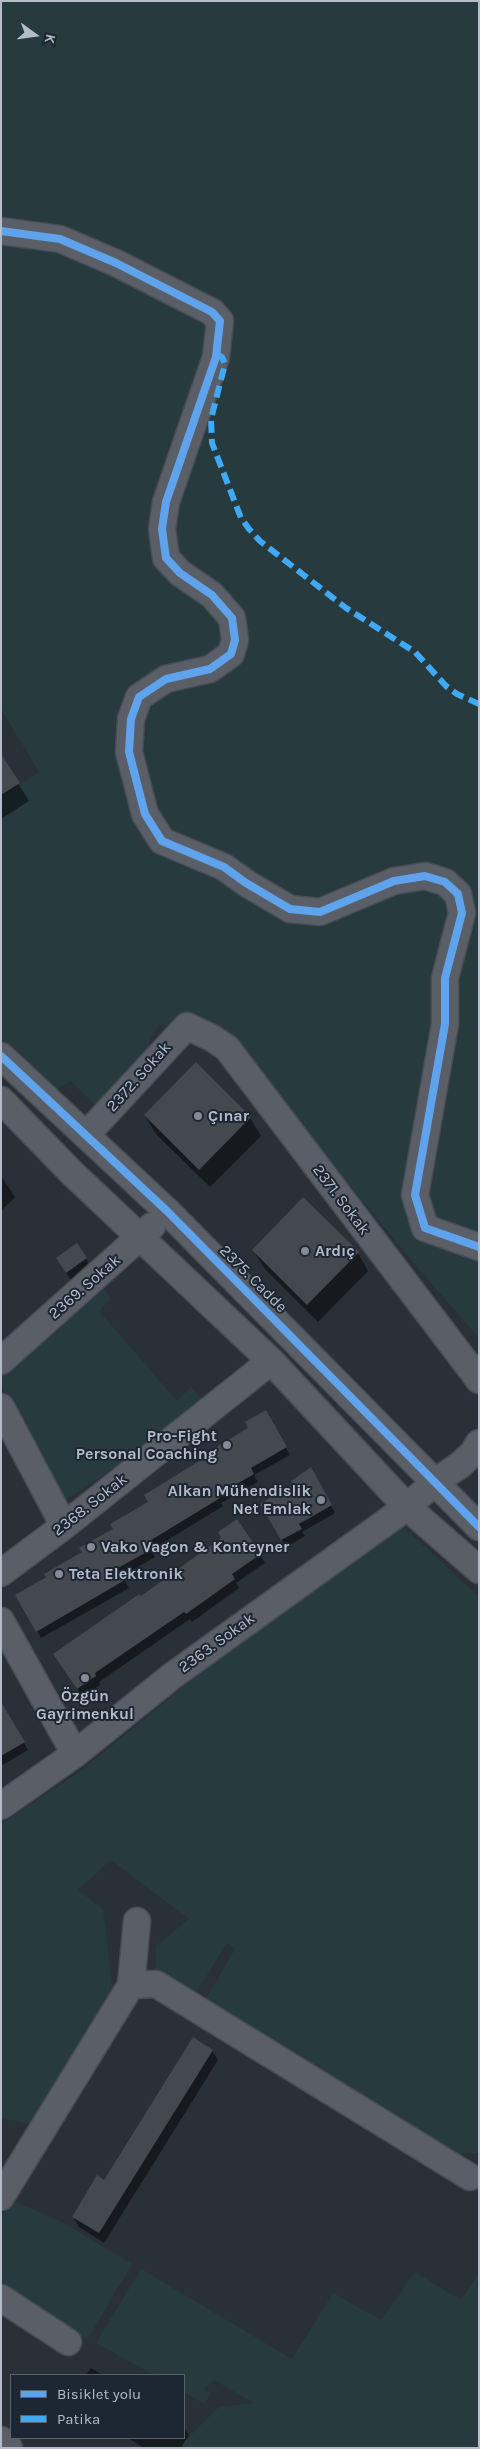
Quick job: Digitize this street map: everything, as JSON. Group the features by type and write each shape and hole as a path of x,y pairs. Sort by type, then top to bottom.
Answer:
{"street":[{"path":"1,231 60,239 116,262 212,312 220,321 216,357 166,502 162,529 166,558 180,573 212,595 232,618 235,640 231,654 210,669 166,679 139,697 131,719 129,752 145,814 162,840 224,867 246,884 290,909 320,912 394,881 425,876 445,882 458,894 462,913 445,978 445,1024 415,1195 425,1228 479,1246"},
{"name":"2372. Sokak","path":"86,1135 187,1026 195,1029"},
{"name":"2371. Sokak","path":"195,1029 226,1048 479,1380"},
{"name":"2375. Cadde","path":"1,1056 167,1211 479,1527"},
{"path":"1,1100 70,1172 271,1361 408,1507 479,1570"},
{"name":"2369. Sokak","path":"1,1361 140,1238 167,1211"},
{"name":"2368. Sokak","path":"1,1572 64,1526 271,1361"},
{"path":"1,1407 64,1526"},
{"path":"435,1482 460,1465 473,1453 479,1443"},
{"name":"2363. Sokak","path":"1,1806 75,1754 172,1676 408,1507 435,1482"},
{"path":"1,1621 75,1754"},
{"path":"1,2197 131,1985 137,1921"},
{"path":"131,1985 156,1984 470,2177"},
{"path":"1,2298 68,2342"},
{"path":"1,2440 8,2448"}],"green space":[{"path":"1,1 479,1 479,1338 421,1272 230,1039 198,1015 167,1027 159,1024 150,1040 148,1052 98,1108 71,1081 54,1091 23,1057 1,1039 1,797 39,772 1,709"},
{"path":"104,1289 111,1298 99,1311 177,1401 191,1387 207,1404 98,1479 66,1499 59,1498 55,1496 1,1386 1,1368"},
{"path":"399,1523 479,1597 479,2153 458,2153 204,2002 235,1949 227,1943 196,1993 156,1970 156,1946 189,1919 111,1860 78,1890 103,1909 113,1992 30,2124 1,2118 1,1824 85,1768 305,1585"},
{"path":"12,2200 64,2223 132,2264 87,2340 10,2294 1,2280 1,2218"},
{"path":"141,2269 292,2359 333,2293 381,2320 415,2272 461,2300 479,2273 479,2448 175,2448 183,2443 219,2407 254,2403 214,2380 205,2389 210,2393 205,2404 185,2393 185,2374 152,2374 96,2343"}],"building":[{"path":"1,754 20,783 1,795"},
{"name":"Çınar","path":"196,1062 251,1117 199,1170 144,1115"},
{"name":"Ardıç","path":"303,1197 359,1252 307,1305 252,1250"},
{"path":"77,1243 87,1258 66,1273 56,1258"},
{"path":"266,1410 287,1447 251,1468 254,1474 218,1495 220,1498 148,1542 152,1549 118,1568 125,1580 36,1632 15,1595 46,1577 44,1574 82,1552 79,1548 113,1529 110,1524 148,1502 144,1495 214,1452 213,1449 248,1428 245,1422"},
{"path":"311,1467 332,1505 299,1524 302,1529 281,1540 260,1504 293,1484 291,1481"},
{"path":"237,1519 261,1554 232,1574 235,1579 186,1614 184,1612 95,1673 96,1676 77,1689 53,1654 139,1594 141,1596 221,1538 218,1532"},
{"path":"1,1702 25,1742 1,1756"},
{"path":"193,2037 213,2050 99,2233 72,2217 97,2175 104,2180"}],"marked path":[{"path":"217,354 222,357 225,364 211,419 212,443 241,518 249,529 260,541 346,608 415,652 446,686 457,694 479,704"}],"cycle path":[{"path":"1,231 60,239 116,263 212,312 220,321 216,357 166,502 162,529 166,558 180,573 212,595 232,618 235,640 231,654 210,669 166,679 139,697 131,719 129,752 145,814 162,841 224,867 246,883 290,909 320,912 394,881 425,876 445,882 458,894 462,913 445,978 445,1024 415,1195 425,1228 479,1247"},
{"path":"1,1056 167,1211 479,1527"}],"place":[{"name":"Çınar","path":"198,1116"},
{"name":"Ardıç","path":"305,1251"},
{"name":"Pro-Fight Personal Coaching","path":"227,1445"},
{"name":"Alkan Mühendislik Net Emlak","path":"321,1500"},
{"name":"Vako Vagon & Konteyner","path":"91,1547"},
{"name":"Teta Elektronik","path":"59,1574"},
{"name":"Özgün Gayrimenkul","path":"85,1678"}]}
